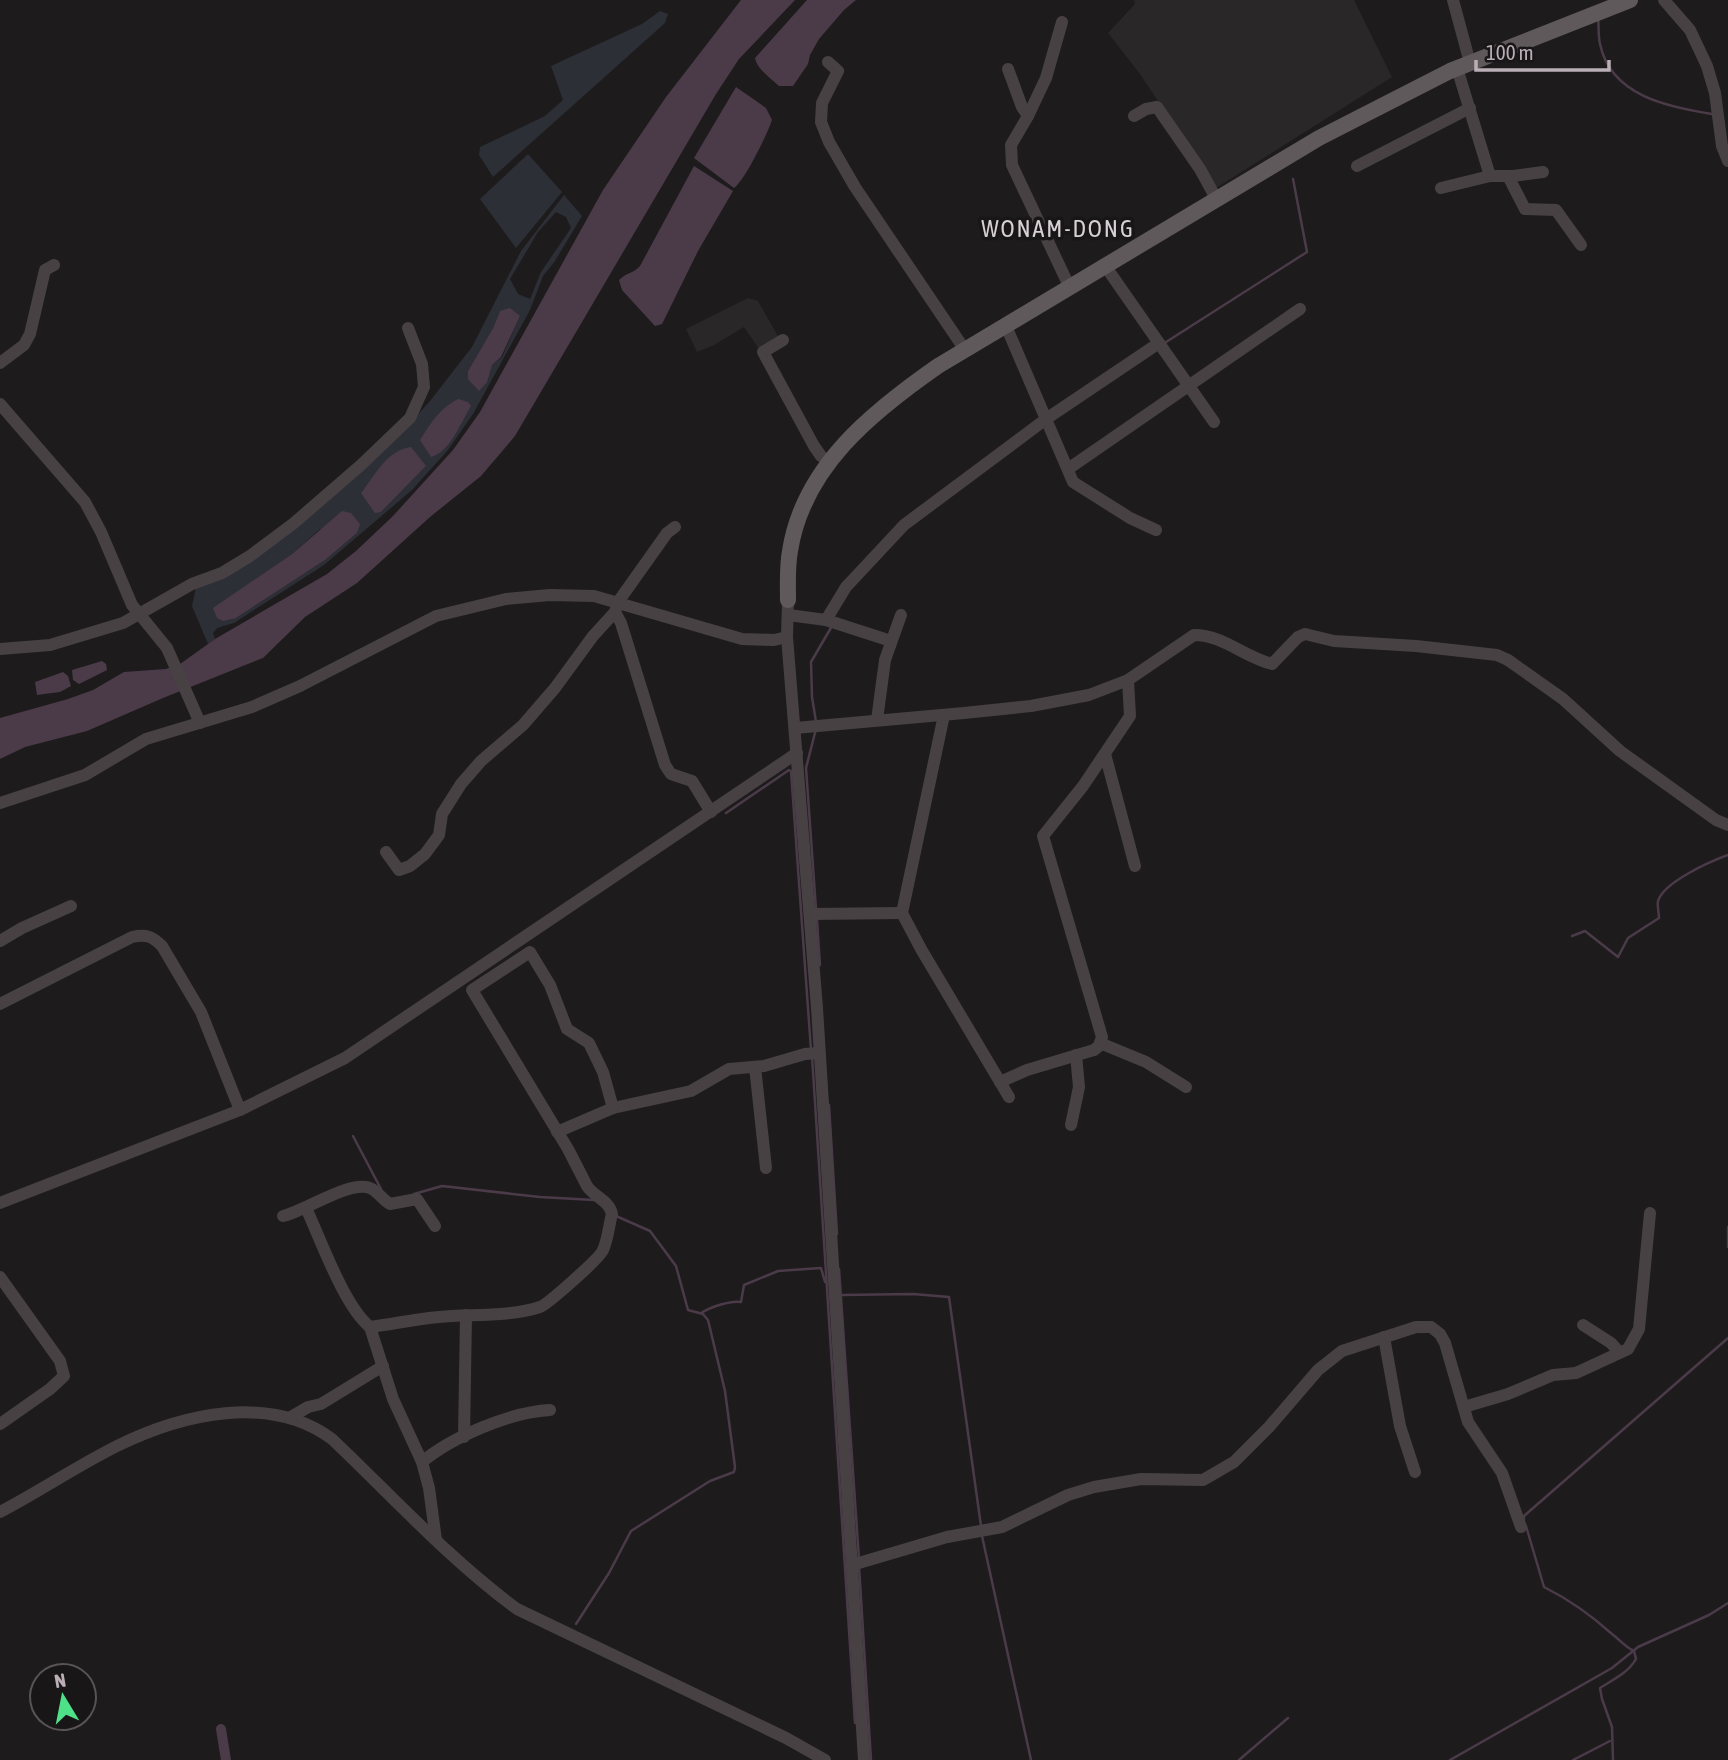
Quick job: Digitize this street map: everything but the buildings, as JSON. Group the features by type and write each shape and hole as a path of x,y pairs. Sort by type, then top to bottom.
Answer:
{"main road":[{"path":"788,608 790,553 798,519 812,486 829,462 868,418 907,388 1319,138 1463,66 1630,0"}],"street":[{"path":"1452,0 1469,108 1490,176"},
{"path":"1664,0 1690,30 1707,66 1722,146 1728,161"},
{"path":"1062,22 1046,78 1011,145 1012,165 1070,288"},
{"path":"828,62 838,71 822,103 821,121 829,142 855,187 965,351"},
{"path":"1008,69 1028,116"},
{"path":"1134,116 1146,109 1157,107 1200,169 1217,200"},
{"path":"1357,166 1469,108"},
{"path":"1441,188 1490,176 1543,172"},
{"path":"1508,176 1525,209 1556,209 1581,245"},
{"path":"0,363 24,345 30,334 45,270 54,265"},
{"path":"1106,267 1214,422"},
{"path":"1068,469 1300,309"},
{"path":"1006,326 1073,482 1156,530"},
{"path":"0,649 50,645 79,638 139,616 192,583 222,573 294,523 410,418 424,387 422,364 408,328"},
{"path":"783,340 763,352 814,446 829,462"},
{"path":"826,620 846,586 904,525 1046,419 1159,343"},
{"path":"0,404 85,502 139,616 155,631 174,663 200,723"},
{"path":"386,852 399,870 411,866 425,854 439,835 442,814 461,784 481,761 523,725 555,688 667,533 675,527"},
{"path":"0,803 85,775 146,739 252,707 300,686 436,616 506,599 550,595 594,596 616,607 741,639 774,640 787,637"},
{"path":"616,607 665,765 671,774 692,780 711,812"},
{"path":"864,1760 810,914 787,637 788,608 891,641"},
{"path":"877,720 885,660 901,615"},
{"path":"795,729 1031,706 1089,695 1128,680 1194,635 1218,639 1255,660 1272,664 1298,637 1305,634 1334,641 1497,655 1563,699 1620,751 1716,820 1728,825"},
{"path":"1000,1082 1027,1070 1094,1050 1102,1037 1043,835 1105,754 1130,716 1128,680"},
{"path":"944,715 902,913 920,949 1009,1097"},
{"path":"0,1203 240,1110 345,1058 797,753"},
{"path":"1105,754 1135,866"},
{"path":"0,941 71,906"},
{"path":"810,914 902,913"},
{"path":"0,1004 132,937 143,934 153,937 162,946 201,1012 240,1110"},
{"path":"370,1327 540,1306 551,1301 570,1281 587,1269 603,1250 611,1209 590,1191 472,990 530,952 550,985 567,1029 589,1043 603,1072 612,1108"},
{"path":"1100,1043 1146,1062 1186,1087"},
{"path":"557,1132 612,1108 691,1091 729,1069 755,1067 819,1053"},
{"path":"1071,1125 1079,1087 1076,1055"},
{"path":"755,1067 766,1168"},
{"path":"283,1216 351,1187 363,1187 371,1189 390,1203 417,1199 435,1226"},
{"path":"306,1208 347,1295 359,1316 370,1327 393,1399 422,1462 429,1488 436,1540"},
{"path":"1464,1407 1508,1394 1553,1375 1576,1373 1628,1349 1639,1329 1650,1213"},
{"path":"0,1277 60,1361 64,1376 60,1382 0,1424"},
{"path":"464,1437 466,1315"},
{"path":"1583,1325 1611,1343 1619,1352"},
{"path":"852,1565 947,1537 1002,1527 1068,1495 1094,1487 1141,1479 1203,1480 1234,1462 1269,1427 1318,1370 1342,1351 1416,1327 1431,1327 1440,1334 1445,1343 1468,1422 1502,1474 1521,1527"},
{"path":"1384,1337 1400,1426 1415,1472"},
{"path":"291,1418 308,1407 321,1404 383,1366"},
{"path":"422,1462 435,1451 505,1419 530,1411 550,1410"},
{"path":"0,1512 118,1446 163,1428 242,1411 274,1413 291,1418 319,1429 332,1438 407,1515 478,1580 517,1609 786,1738 825,1760"}],"shaded area":[{"path":"741,0 795,0 739,59 515,436 481,476 430,517 357,583 305,617 263,658 87,731 25,747 0,759 0,718 93,690 124,672 166,669 180,664 215,639 327,574 393,516 453,450 480,412 603,190 666,97"},
{"path":"807,0 856,0 819,39 808,64 793,86 779,86 761,70 755,58"},
{"path":"1134,0 1354,0 1392,77 1216,188 1140,74 1108,33 1135,4"},
{"path":"660,11 668,14 665,23 493,177 479,155 480,147 545,116 563,100 551,66 642,24"},
{"path":"736,87 766,108 772,120 750,167 734,188 694,158"},
{"path":"528,154 562,192 516,248 480,199"},
{"path":"694,166 733,191 698,251 662,324 655,326 622,290 619,280 640,266"},
{"path":"564,195 582,216 543,276 530,310 473,414 448,450 412,490 324,565 234,623 217,628 213,633 215,639 208,644 192,606 196,587 216,580 401,433 472,347 521,251","holes":["556,212 566,217 571,228 541,272 530,299 518,294 510,279 538,232","500,311 520,316 502,357 492,365 468,371","426,466 381,512 361,493 376,474","320,529 357,533 325,560 236,618 214,608 292,554"]},
{"path":"748,298 758,301 779,338 759,349 744,327 697,352 686,329"},
{"path":"510,308 520,316 501,357 492,365 487,382 479,391 468,379 468,371 500,311"},
{"path":"458,399 471,406 449,443 431,457 420,440 441,411"},
{"path":"411,447 426,466 381,512 375,513 361,493 388,458"},
{"path":"342,511 351,513 360,524 357,533 325,560 236,618 223,621 217,618 213,608 292,554"},
{"path":"102,661 107,670 79,684 73,680 72,670"},
{"path":"63,672 68,676 71,686 60,692 37,695 35,682"}],"waterway":[{"path":"1598,17 1599,41 1606,62 1616,76 1644,96 1677,107 1712,114"},
{"path":"1163,344 1307,252 1293,179"},
{"path":"816,722 811,662 832,626"},
{"path":"816,729 806,768 816,909"},
{"path":"726,813 791,771 811,1050"},
{"path":"1572,936 1585,931 1618,957 1628,938 1659,918 1658,901 1669,887 1710,862 1728,855"},
{"path":"817,920 820,965"},
{"path":"812,1056 855,1723"},
{"path":"829,1105 837,1234"},
{"path":"353,1136 381,1189"},
{"path":"414,1194 442,1186 594,1200"},
{"path":"576,1624 609,1573 631,1531 710,1481 734,1472 735,1467 725,1391 708,1320 703,1314 688,1310 676,1266 650,1231 616,1216"},
{"path":"1728,1227 1728,1247"},
{"path":"701,1313 721,1304 741,1302 744,1285 778,1271 821,1268 825,1282"},
{"path":"839,1269 859,1559"},
{"path":"841,1295 913,1294 949,1297 981,1526"},
{"path":"1524,1519 1524,1516 1728,1338"},
{"path":"1526,1526 1544,1587 1579,1608 1634,1651 1636,1659 1629,1668 1600,1688 1612,1727 1613,1760"},
{"path":"982,1536 1031,1760"},
{"path":"859,1566 871,1760"},
{"path":"1450,1760 1612,1668 1638,1647 1709,1615 1728,1603"},
{"path":"1239,1760 1288,1718"},
{"path":"221,1729 226,1760"},
{"path":"1573,1760 1610,1741"}],"district":[{"name":"WONAM-DONG","path":"1058,228"}]}
